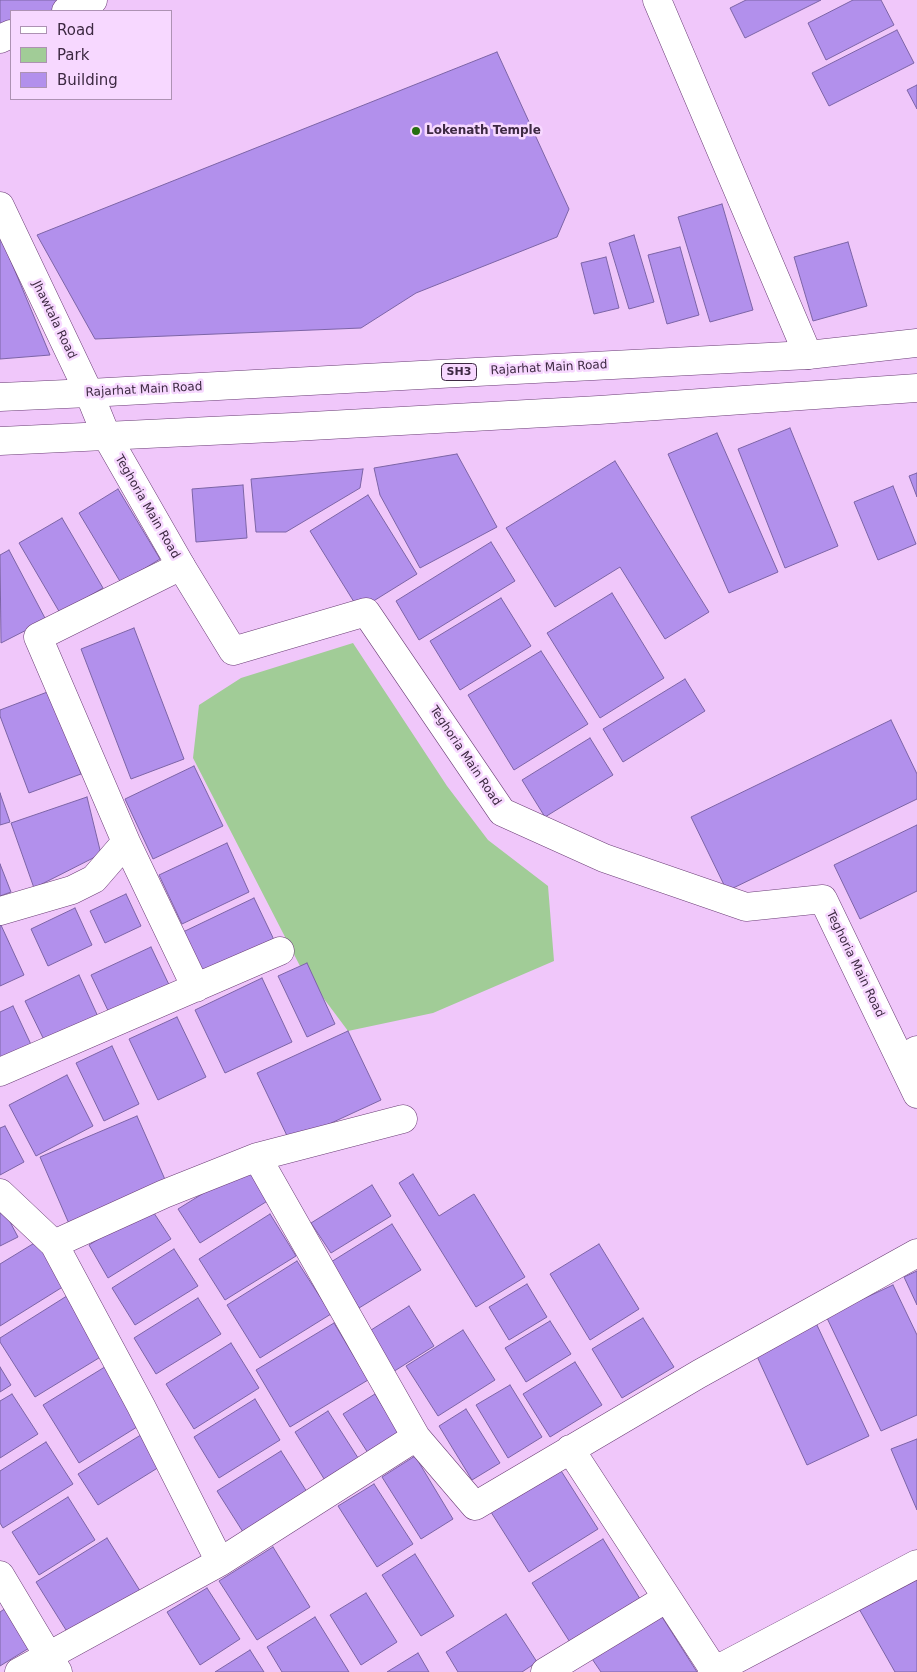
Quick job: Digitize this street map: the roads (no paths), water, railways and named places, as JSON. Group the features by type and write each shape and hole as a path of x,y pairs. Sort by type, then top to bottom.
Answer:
{"street":[{"path":"68,10 93,0"},
{"path":"657,0 808,355"},
{"name":"Jhawtala Road","path":"0,206 89,393 106,435"},
{"name":"Rajarhat Main Road","path":"0,396 89,393 808,355 917,343"},
{"path":"0,441 550,413 917,388"},
{"name":"Teghoria Main Road","path":"106,435 181,566 233,650 366,612 502,812 604,858 746,907 824,899 909,1055 917,1094"},
{"path":"181,566 38,637 126,842 196,988"},
{"path":"0,912 72,890 94,879 126,842"},
{"path":"0,1072 280,951"},
{"path":"54,1244 164,1194 256,1157 403,1120"},
{"path":"256,1157 416,1437 475,1506 698,1374 917,1252"},
{"path":"0,1193 54,1244 141,1406 220,1562"},
{"path":"19,1672 53,1663 220,1562 416,1437"},
{"path":"570,1449 713,1671 917,1564"},
{"path":"0,1575 53,1663"},
{"path":"545,1672 667,1598"}],"place":[{"name":"Lokenath Temple","path":"416,131"}]}
